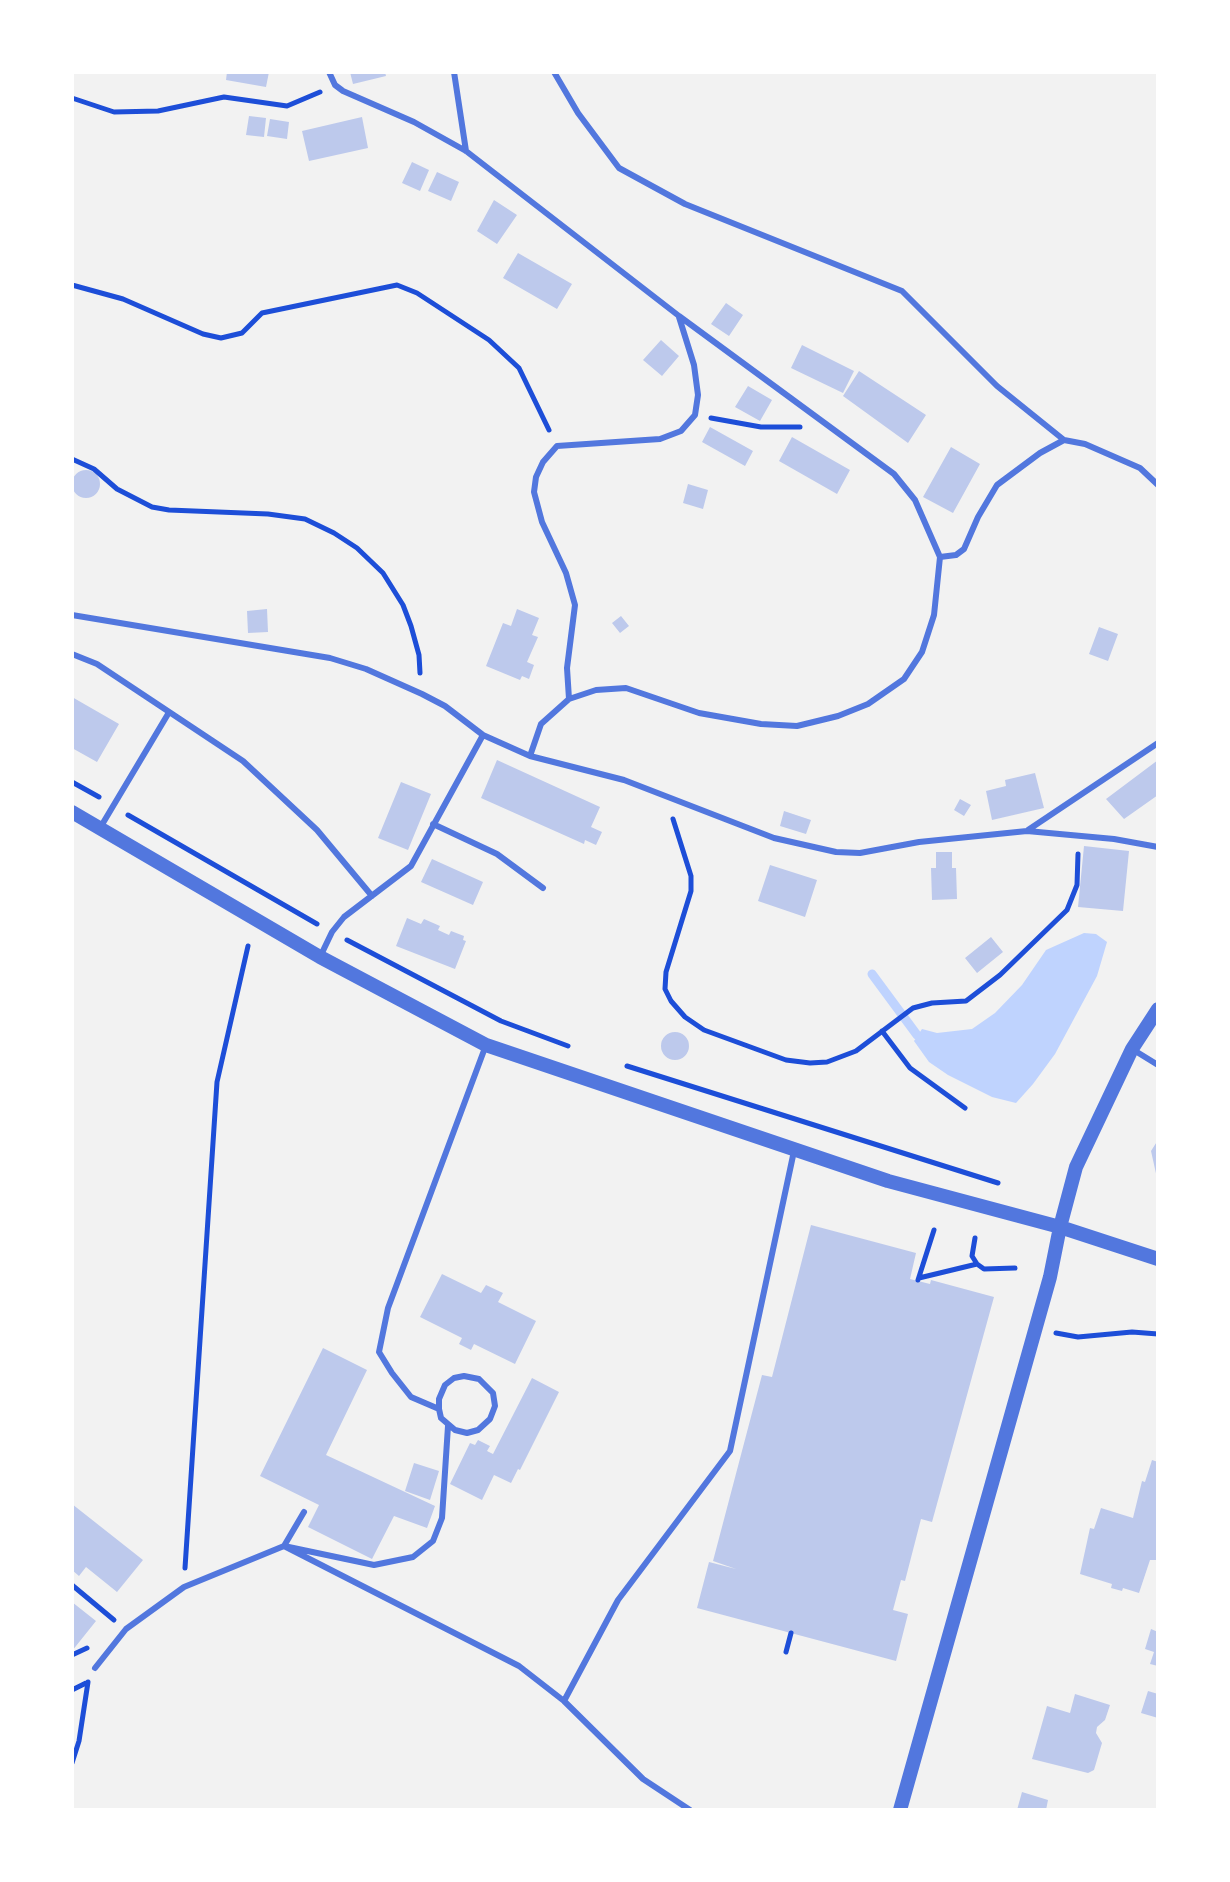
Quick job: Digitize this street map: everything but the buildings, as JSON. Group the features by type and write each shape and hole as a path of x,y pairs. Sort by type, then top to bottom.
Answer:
{"street":[{"path":"72,812 320,957 486,1045 888,1181 1060,1227 1158,1259"},
{"path":"900,1810 1050,1277 1076,1167 1132,1049 1158,1009"}],"lane":[{"path":"329,72 335,85 343,91 414,122 466,151 679,316 894,474 915,500 940,557 934,615 922,652 904,679 868,704 838,716 797,726 761,724 699,713 626,688 596,690 569,699 541,724 530,756"},
{"path":"454,72 466,151"},
{"path":"554,72 578,113 619,168 685,204 902,291 997,386 1064,440 1085,444 1140,468 1158,485"},
{"path":"569,699 567,668 575,605 566,573 542,522 534,492 536,477 543,462 557,446 660,439 681,431 695,415 698,395 694,365 679,316"},
{"path":"940,557 956,555 964,549 997,485 1040,453 1064,440"},
{"path":"72,615 330,658 366,669 445,706 483,735 530,756 624,780 774,838 836,852 860,853 919,842 1027,831 1114,839 1158,847"},
{"path":"72,654 97,664 243,761 317,830 372,896"},
{"path":"100,828 168,714"},
{"path":"320,957 332,932 344,917 411,866 483,735"},
{"path":"1027,831 1158,743"},
{"path":"433,824 497,854 543,888"},
{"path":"439,1409 411,1397 379,1352 388,1308 486,1045"},
{"path":"1132,1049 1158,1065"},
{"path":"564,1701 618,1600 730,1451 794,1150"},
{"path":"95,1668 126,1629 184,1587 284,1546 374,1565 413,1557 433,1541 442,1518 448,1426 439,1409 439,1399 445,1385 454,1378 479,1379 493,1393 495,1406 490,1419 478,1430 467,1433 448,1426"},
{"path":"284,1546 304,1512"},
{"path":"284,1546 519,1666 564,1701 643,1779 690,1810"}],"path":[{"path":"72,98 114,112 158,111 224,97 287,106 335,85"},
{"path":"72,285 123,299 203,334 221,338 242,333 262,313 397,285 417,293 489,340 519,368 557,446"},
{"path":"695,415 761,427 829,427"},
{"path":"72,459 94,469 117,489 152,507 305,519 357,548 383,573 403,605 419,655 422,694"},
{"path":"72,782 332,932 501,1021 581,1051"},
{"path":"670,798 673,821 691,876 691,891 666,972 665,989 676,1010 704,1030 786,1060 810,1063 841,1058 856,1051 913,1008 966,1001 1000,975 1067,910 1077,885 1079,836"},
{"path":"184,1587 217,1082 248,946"},
{"path":"882,1031 910,1068 965,1108"},
{"path":"624,1065 998,1183"},
{"path":"934,1230 918,1280 977,1264"},
{"path":"975,1238 972,1256 977,1264 984,1269 1015,1268"},
{"path":"1055,1333 1078,1337 1132,1332 1158,1334"},
{"path":"72,1585 126,1629"},
{"path":"786,1652 791,1633"},
{"path":"72,1763 79,1741 88,1682 95,1668"},
{"path":"72,1690 88,1682"}],"water":[{"path":"1084,933 1096,934 1107,942 1097,976 1055,1054 1016,1103 992,1097 929,1062 914,1041 922,1029 937,1033 972,1029 995,1013 1022,985 1046,950"}],"waterway":[{"path":"872,974 917,1035"}]}
